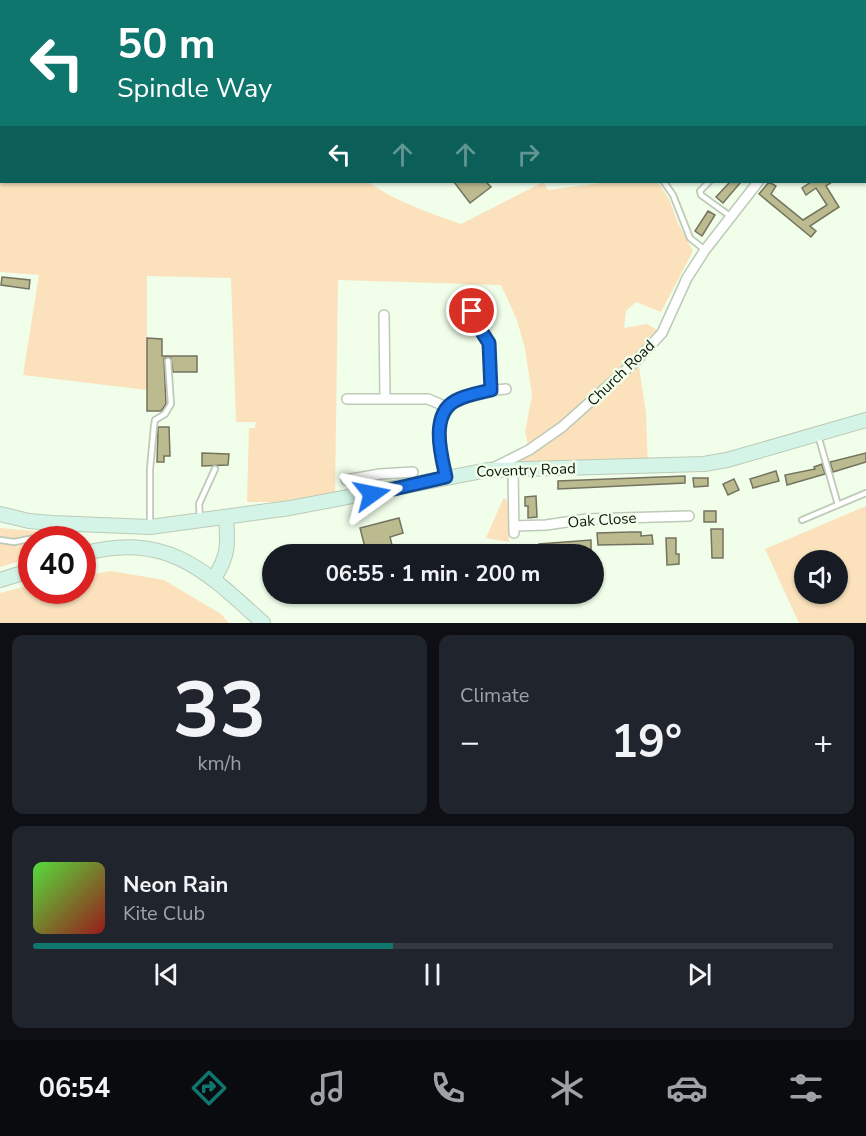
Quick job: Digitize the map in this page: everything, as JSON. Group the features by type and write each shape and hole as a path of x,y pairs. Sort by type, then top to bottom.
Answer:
{"street":[{"name":"Church Road","path":"488,470 514,458 562,427 638,360 662,333 687,278 705,250 729,216 757,183"},
{"path":"472,311 489,343 491,390"},
{"path":"384,315 385,399"},
{"path":"446,477 440,440 441,423 447,407 460,399 491,390 506,389"},
{"path":"347,399 428,399 447,407"},
{"name":"Coventry Road","path":"0,514 29,521 52,523 150,527 290,508 488,470 704,464 727,460 866,420"},
{"name":"Oak Close","path":"513,470 514,529 587,519 689,516"},
{"path":"346,480 380,474 413,472"},
{"path":"371,477 372,494"},
{"path":"214,578 228,550 226,517"},
{"path":"96,551 117,547 147,548 175,555 214,578 263,623"},
{"path":"0,580 18,574"}],"lane":[{"path":"665,183 673,195 690,238 705,250"},
{"path":"708,183 700,191 701,195 729,216"},
{"path":"150,527 150,469 155,420 165,414 171,404 168,361"},
{"path":"818,435 838,505"},
{"path":"200,520 199,504 215,469"},
{"path":"802,520 866,493"},
{"path":"0,540 14,542 50,535 52,523"}],"shaded area":[{"path":"0,183 369,183 402,201 461,224 541,183 544,183 548,190 601,183 659,183 670,201 677,221 693,251 661,312 636,302 626,311 624,328 647,324 662,333 638,360 646,413 648,467 488,470 529,450 525,432 532,395 525,349 517,320 501,285 338,280 335,494 274,502 247,502 249,428 255,428 256,422 236,422 231,278 147,276 147,390 23,375 39,275 0,272"},
{"path":"503,499 508,502 509,542 486,538"},
{"path":"866,506 866,623 799,623 765,549"},
{"path":"0,528 18,530 18,562 0,567"},
{"path":"111,571 164,580 221,614 229,623 0,623 0,593 18,588 18,604 96,604 96,574"}],"building":[{"path":"455,183 487,183 491,187 470,203"},
{"path":"729,183 740,183 723,203 716,197"},
{"path":"768,183 776,186 771,194 803,220 827,205 816,188 806,195 802,188 810,183 830,183 826,186 839,207 810,226 816,231 811,237 759,194"},
{"path":"708,211 715,215 702,236 695,231"},
{"path":"2,277 30,280 29,289 1,285"},
{"path":"147,338 162,339 162,356 197,356 197,372 173,372 171,358 164,359 166,404 161,411 147,411"},
{"path":"158,427 169,427 170,456 164,456 164,462 157,462"},
{"path":"202,453 229,454 228,465 202,466"},
{"path":"866,453 866,462 833,472 830,462"},
{"path":"822,464 825,474 787,485 785,475 815,469 814,467"},
{"path":"776,471 779,481 753,488 750,479"},
{"path":"685,476 685,483 558,489 558,481"},
{"path":"693,478 708,478 708,486 694,487"},
{"path":"734,479 739,490 728,495 723,484"},
{"path":"536,496 537,517 528,518 525,497"},
{"path":"704,511 716,511 716,522 704,522"},
{"path":"399,518 403,533 390,537 392,544 364,544 360,528"},
{"path":"711,529 723,529 723,558 712,558"},
{"path":"641,532 641,536 652,535 653,544 598,544 597,533"},
{"path":"666,538 676,538 676,554 679,554 679,564 667,565"},
{"path":"591,540 591,544 539,544"}],"route":[{"path":"372,494 446,477 440,440 444,412 450,404 460,399 491,390 489,343 472,311"}]}
